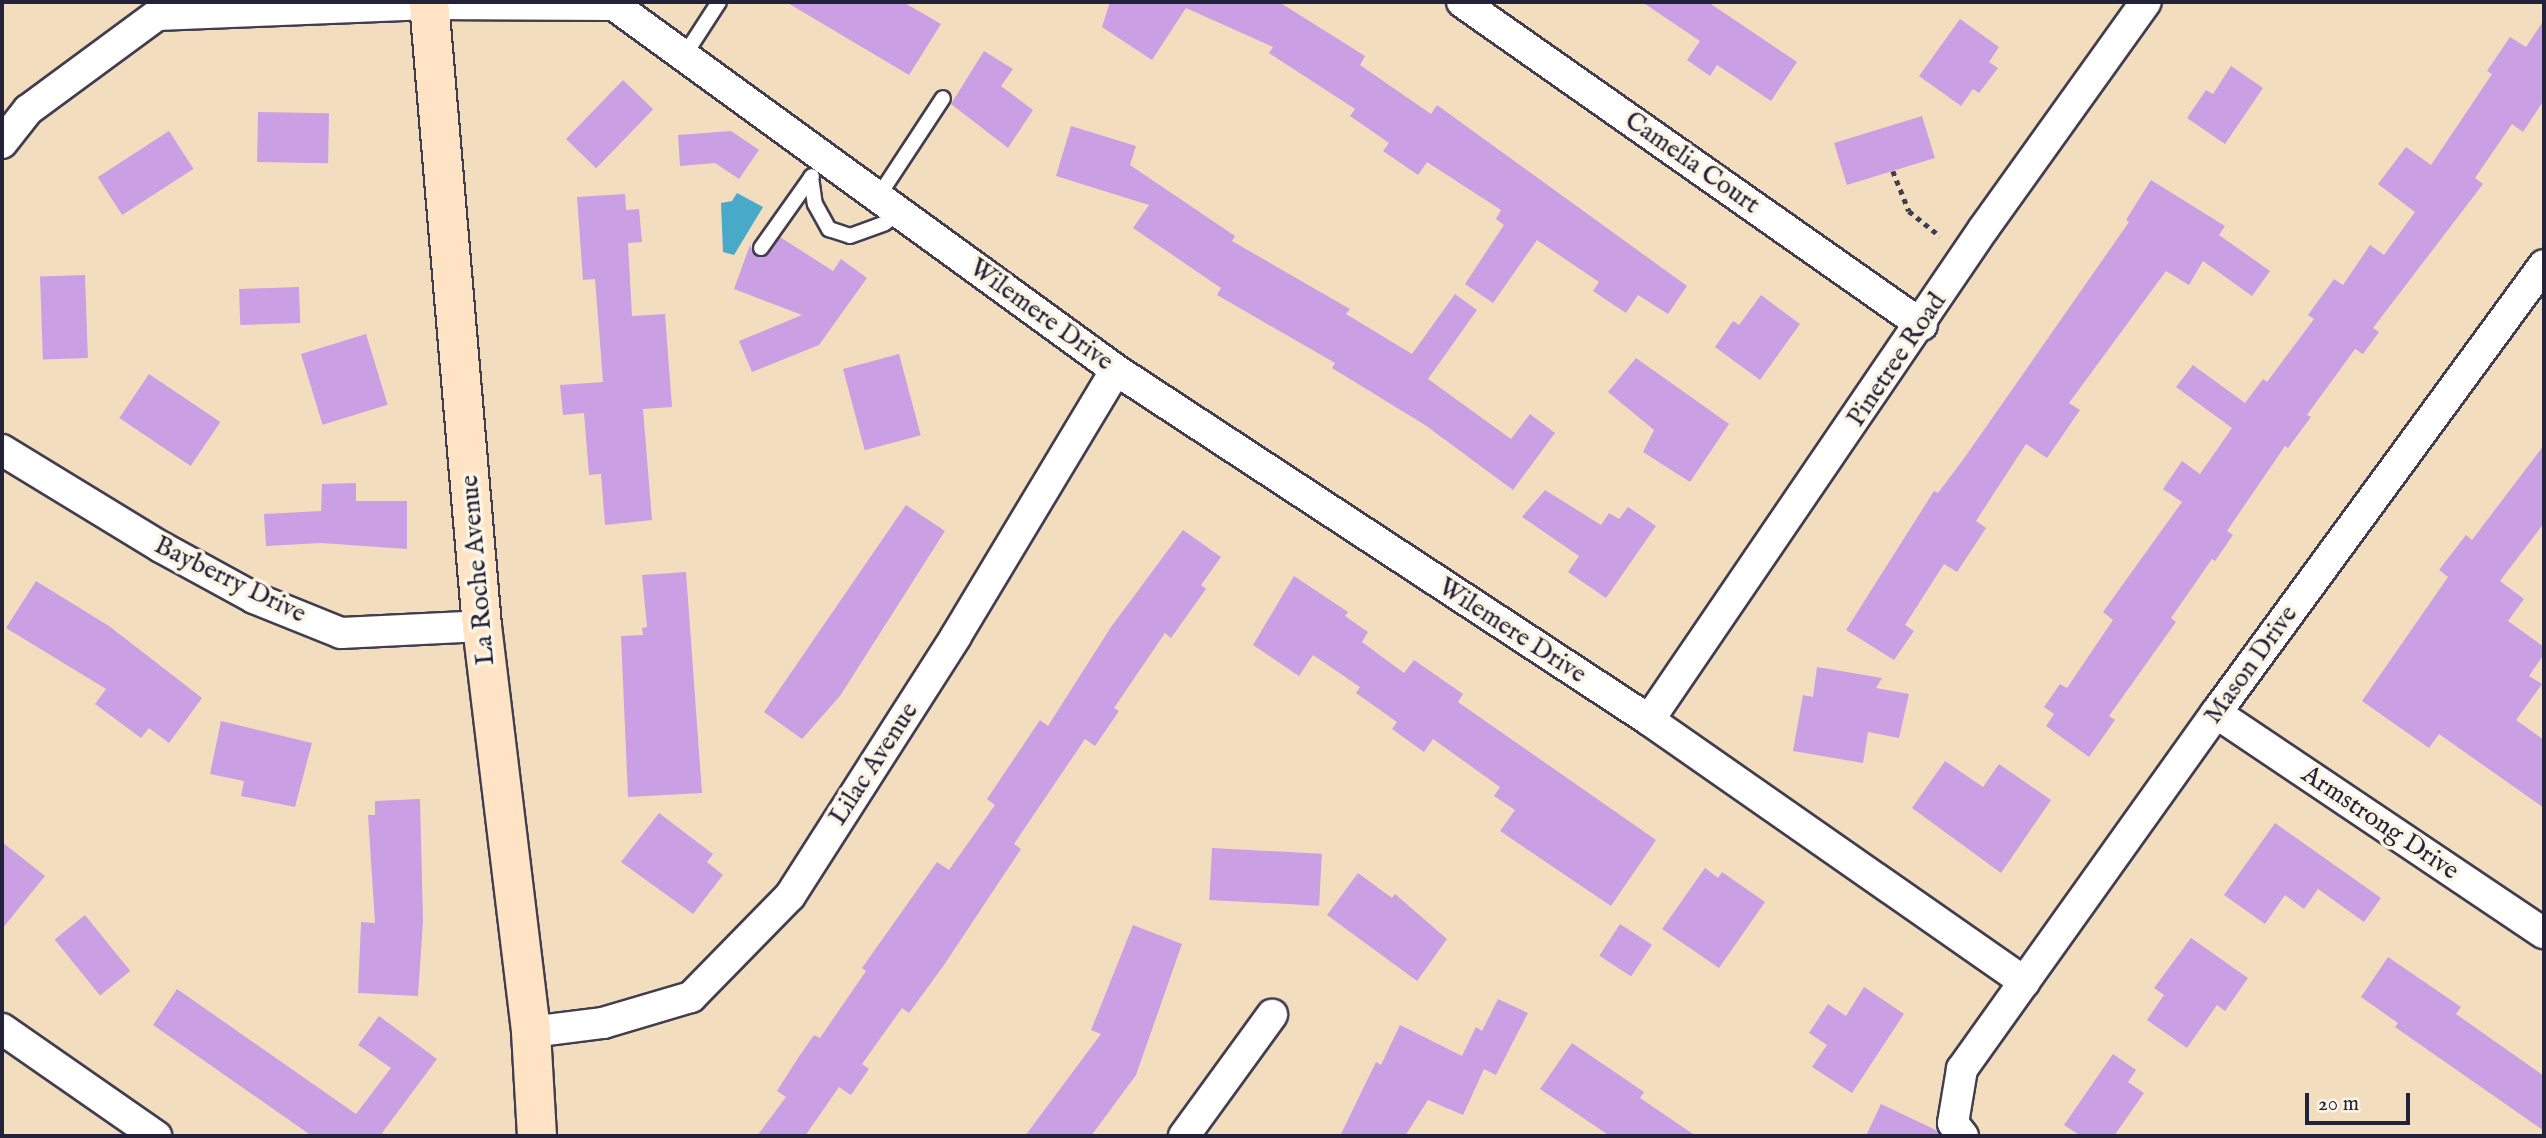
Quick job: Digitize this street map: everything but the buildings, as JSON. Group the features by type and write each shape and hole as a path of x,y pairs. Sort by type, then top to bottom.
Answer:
{"main road":[{"name":"La Roche Avenue","path":"429,3 482,626 531,1032 537,1136"}],"street":[{"name":"Camelia Court","path":"1462,2 1922,325"},
{"name":"Pinetree Road","path":"1649,720 1922,325 1966,256 2146,2"},
{"name":"Wilemere Drive","path":"2,143 28,110 157,15 429,3 614,5 684,56 817,167 888,204 1116,370 1649,720 2025,982"},
{"name":"Mason Drive","path":"1963,1136 1953,1123 1962,1069 2216,713 2541,276"},
{"name":"Lilac Avenue","path":"531,1032 603,1023 691,997 790,896 956,636 1116,370"},
{"name":"Bayberry Drive","path":"2,450 231,586 341,633 482,626"},
{"name":"Armstrong Drive","path":"2216,713 2544,933"},
{"path":"1184,1136 1272,1015"},
{"path":"2,1029 156,1136"}],"lane":[{"path":"684,56 719,2"},
{"path":"817,167 815,204 829,229 850,236 869,231 888,204 943,98"},
{"path":"761,248 817,167"}],"path":[{"path":"1893,171 1909,211 1966,256"}],"water":[{"path":"737,193 763,207 734,255 723,252 721,203 732,201"}]}
